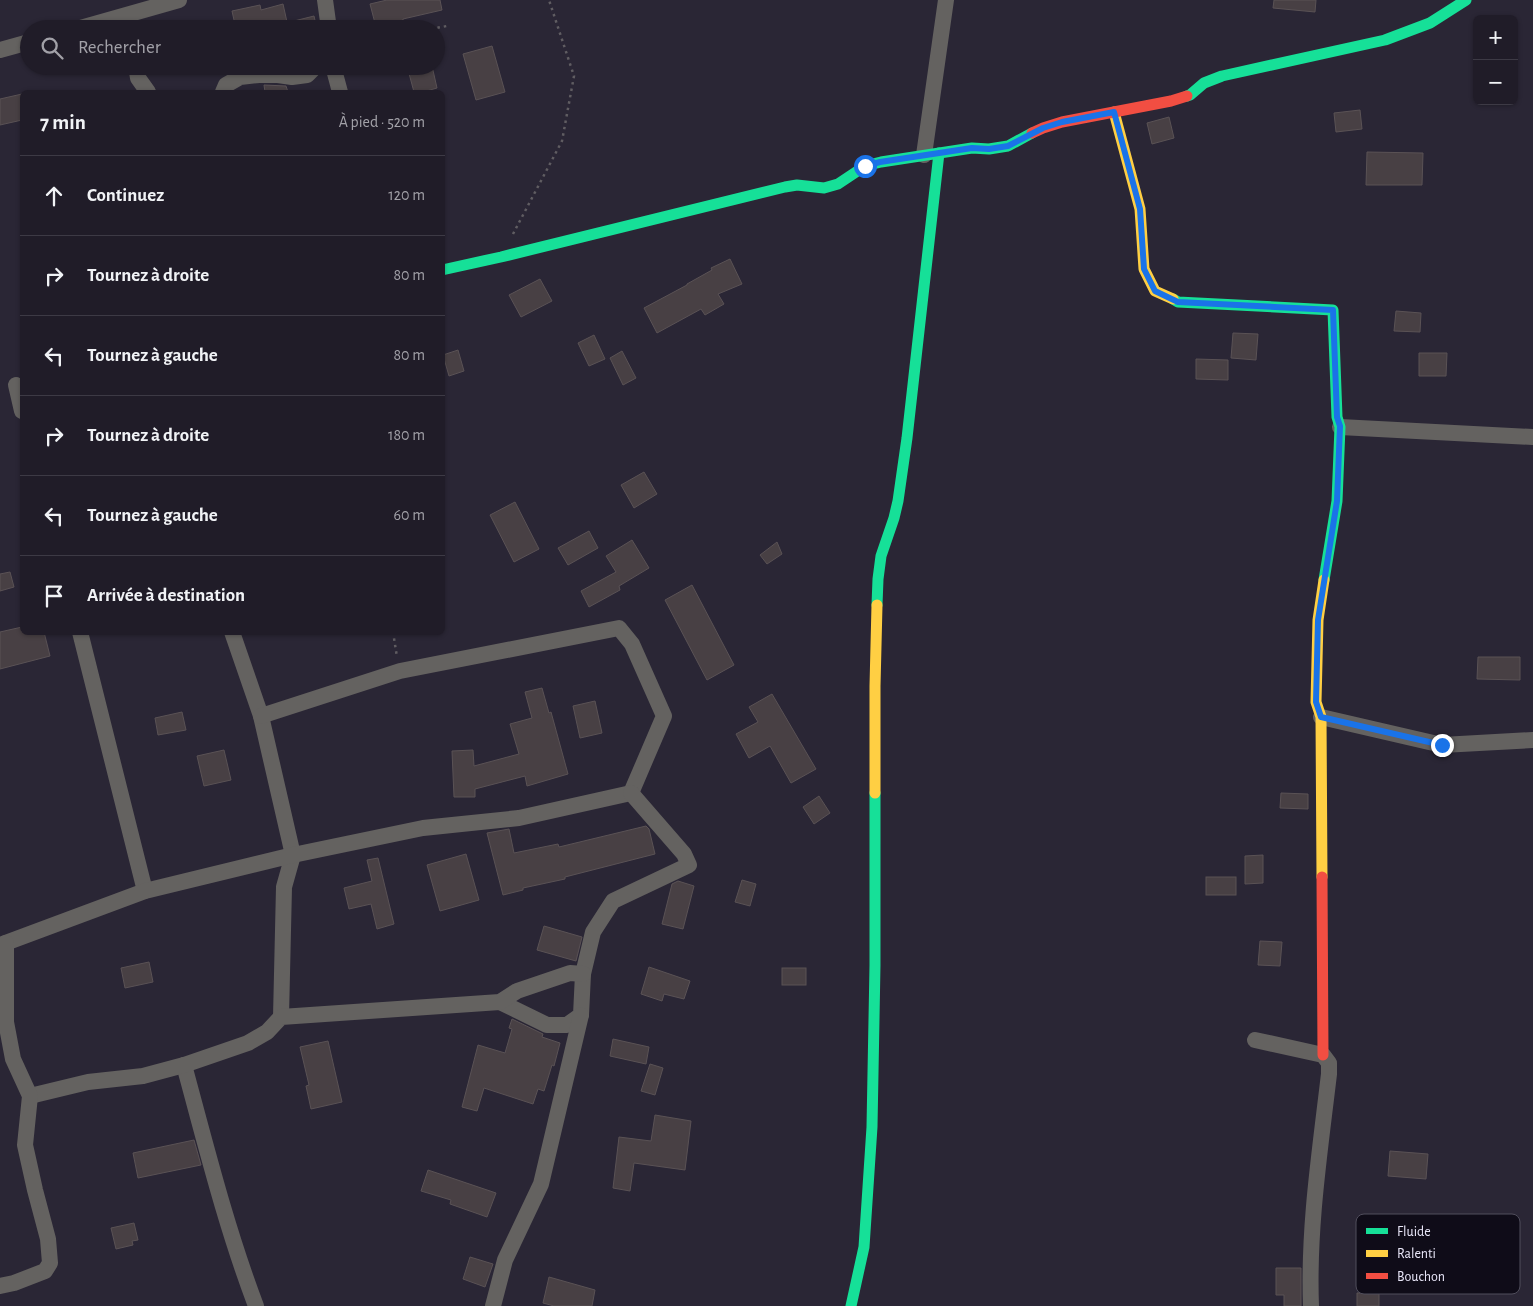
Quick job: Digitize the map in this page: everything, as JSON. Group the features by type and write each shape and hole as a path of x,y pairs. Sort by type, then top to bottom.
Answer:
{"street":[{"path":"109,20 179,0"},
{"path":"325,0 328,20"},
{"path":"851,1306 864,1247 872,1127 875,965 875,686 878,579 881,556 898,501 908,438 946,0"},
{"path":"445,269 785,187 797,185 824,188 838,184 865,166 880,162 972,148 989,149 1008,146 1043,128 1062,122 1171,101 1190,94 1204,83 1222,76 1384,40 1430,23 1466,0"},
{"path":"0,50 20,44"},
{"path":"138,75 147,90"},
{"path":"224,90 226,85 240,77 259,75 292,77 302,75"},
{"path":"335,75 339,90"},
{"path":"1114,112 1140,209 1144,269 1155,291 1178,302 1333,310 1337,417 1340,426 1337,501 1318,620 1316,702 1321,717 1323,1055 1329,1063 1329,1074 1312,1224 1310,1306"},
{"path":"13,386 20,405"},
{"path":"1340,426 1533,437"},
{"path":"261,716 400,670 619,628 632,644 664,716 631,793"},
{"path":"81,635 145,891"},
{"path":"30,1096 88,1082 143,1076 184,1065 248,1043 267,1032 281,1017 284,887 293,855 261,716 233,635"},
{"path":"1321,717 1442,745 1533,740"},
{"path":"0,1286 14,1283 45,1271 50,1263 48,1240 25,1145 30,1096 13,1059 6,1022 3,944 145,891 293,855 423,828 519,818 631,793"},
{"path":"493,1306 505,1260 540,1184 581,1015 583,974 593,932 614,901 690,865 684,854 631,793"},
{"path":"281,1017 500,1002 517,991 570,973 583,974"},
{"path":"500,1002 547,1025 567,1025 581,1015"},
{"path":"1255,1040 1323,1055"},
{"path":"184,1065 223,1207 256,1306"}],"path":[{"path":"501,257 562,140 574,76 550,0"},
{"path":"394,635 400,670"}],"building":[{"path":"387,0 440,0 442,10 403,20 374,20 370,4"},
{"path":"1274,0 1316,0 1315,12 1273,8"},
{"path":"283,4 287,20 234,20 232,11 260,5 261,10"},
{"path":"314,16 315,20 298,20"},
{"path":"492,46 505,92 476,100 463,54"},
{"path":"409,75 434,75 437,88 413,90"},
{"path":"264,85 286,86 287,90 265,90"},
{"path":"20,94 20,120 0,125 0,99"},
{"path":"1360,110 1362,129 1336,132 1334,113"},
{"path":"1169,117 1174,138 1152,144 1147,123"},
{"path":"1367,152 1423,153 1422,185 1366,185"},
{"path":"730,259 742,284 718,294 724,304 705,315 701,309 657,333 644,308 687,285 712,270 711,268"},
{"path":"540,279 552,301 521,317 509,295"},
{"path":"1396,311 1421,313 1420,332 1394,331"},
{"path":"1233,333 1258,334 1256,360 1231,358"},
{"path":"594,335 605,359 589,366 578,343"},
{"path":"458,350 464,371 449,376 445,354"},
{"path":"622,351 636,378 623,385 610,358"},
{"path":"1419,353 1447,353 1446,376 1419,376"},
{"path":"1196,359 1228,360 1228,380 1196,379"},
{"path":"644,472 657,494 634,508 621,485"},
{"path":"515,502 539,549 514,562 490,515"},
{"path":"589,531 598,548 568,565 558,548"},
{"path":"632,540 649,568 619,586 620,590 589,607 581,591 616,572 606,556"},
{"path":"777,542 782,554 767,564 760,555"},
{"path":"10,572 14,587 0,591 0,574"},
{"path":"692,585 734,665 707,680 665,600"},
{"path":"20,627 20,635 45,635 50,656 0,669 0,632"},
{"path":"1478,657 1520,657 1520,680 1477,679"},
{"path":"542,688 549,713 551,712 568,774 527,786 525,776 475,789 475,797 454,797 452,751 473,750 474,766 519,754 510,724 532,718 525,692"},
{"path":"772,694 816,769 791,783 770,746 749,758 736,734 758,722 749,707"},
{"path":"595,701 602,733 580,738 573,706"},
{"path":"182,712 186,730 158,735 155,718"},
{"path":"224,750 231,780 204,786 197,756"},
{"path":"1281,793 1308,794 1308,809 1280,808"},
{"path":"819,796 830,813 814,824 803,807"},
{"path":"646,826 649,829 655,854 565,877 565,879 523,888 523,890 503,895 487,833 509,829 514,853 558,844 559,847"},
{"path":"466,854 479,900 440,911 427,865"},
{"path":"1263,855 1263,883 1245,884 1245,856"},
{"path":"378,858 394,924 377,929 371,904 349,909 344,888 372,881 367,860"},
{"path":"1206,877 1236,877 1236,895 1206,895"},
{"path":"742,880 756,884 750,906 735,902"},
{"path":"678,881 694,886 683,929 662,924 672,884"},
{"path":"544,926 582,937 576,961 537,950"},
{"path":"1260,941 1282,942 1280,966 1258,965"},
{"path":"149,962 153,982 125,988 121,968"},
{"path":"649,967 690,981 684,999 664,994 662,1001 641,994"},
{"path":"782,968 806,968 806,985 782,985"},
{"path":"512,1019 543,1034 542,1037 560,1043 554,1066 552,1065 544,1091 538,1089 533,1104 484,1088 477,1111 462,1107 478,1045 505,1053 512,1029 509,1028"},
{"path":"613,1039 649,1047 646,1064 610,1056"},
{"path":"328,1041 342,1102 311,1109 306,1086 309,1085 300,1047"},
{"path":"650,1064 663,1068 655,1095 641,1091"},
{"path":"655,1115 691,1121 685,1170 634,1163 630,1191 613,1188 619,1137 651,1141"},
{"path":"194,1140 201,1165 138,1178 133,1153"},
{"path":"1390,1151 1428,1154 1426,1179 1388,1176"},
{"path":"428,1170 496,1193 487,1217 450,1204 451,1200 421,1191"},
{"path":"134,1223 138,1240 132,1241 133,1245 116,1249 111,1228"},
{"path":"470,1257 493,1264 485,1287 463,1279"},
{"path":"1276,1268 1301,1268 1301,1306 1284,1306 1284,1295 1276,1295"},
{"path":"549,1277 595,1290 592,1306 554,1306 543,1303"},
{"path":"1357,1294 1379,1294 1379,1306 1357,1306"}],"traffic: fast":[{"path":"1187,96 1204,83 1222,76 1385,40 1430,23 1466,0"},
{"path":"445,269 785,187 797,185 824,188 838,184 865,166 881,162 972,148 989,149 1008,146 1032,133"},
{"path":"877,605 881,556 898,501 907,438 939,153"},
{"path":"1173,299 1178,302 1333,310 1337,417 1340,427 1337,501 1324,580"},
{"path":"851,1306 864,1247 872,1127 875,965 875,793"}],"traffic: slow":[{"path":"1114,112 1140,209 1144,269 1155,291 1173,299"},
{"path":"1322,877 1321,717 1316,702 1318,620 1324,580"},
{"path":"875,793 877,605"}],"traffic: jam":[{"path":"1032,133 1062,122 1171,101 1187,96"},
{"path":"1322,877 1323,1055"}],"route":[{"path":"865,166 972,148 989,149 1008,146 1043,128 1062,122 1114,112 1140,209 1144,269 1155,291 1178,302 1333,310 1337,417 1340,426 1337,501 1318,620 1316,702 1321,717 1442,745"}]}
